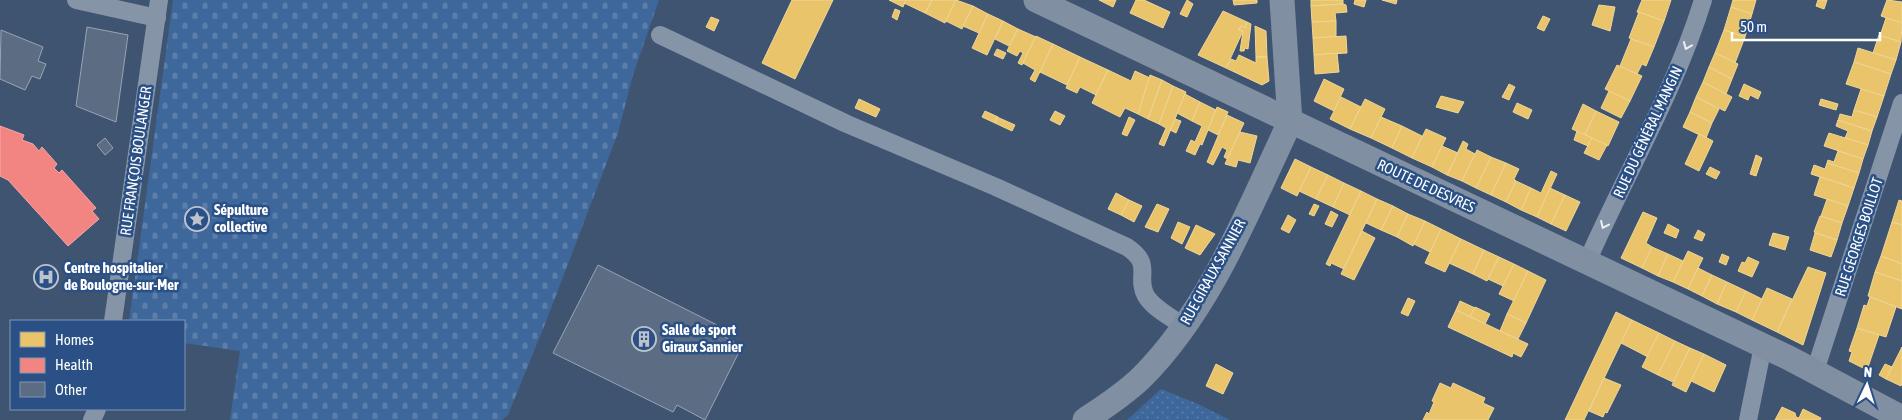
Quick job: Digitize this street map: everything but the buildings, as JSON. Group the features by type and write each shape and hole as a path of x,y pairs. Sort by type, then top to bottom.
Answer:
{"main road":[{"name":"ROUTE DE DESVRES","path":"1036,0 1763,346 1902,418"},
{"path":"1282,0 1290,122"},
{"name":"RUE GIRAUX SANNIER","path":"1085,420 1141,378 1184,326 1234,240 1290,122"},
{"name":"ROUTE DE DESVRES","path":"1816,372 1902,407"}],"street":[{"path":"76,0 157,18"},
{"name":"RUE FRANÇOIS BOULANGER","path":"113,320 159,0"},
{"name":"RUE DU GÉNÉRAL MANGIN","path":"1587,262 1688,45 1703,0"},
{"path":"660,35 847,124 996,187 1127,247 1135,252 1141,262 1143,267 1143,286 1150,302 1184,326"},
{"name":"RUE GEORGES BOILLOT","path":"1816,372 1902,103"},
{"path":"1748,420 1763,346"}],"green space":[{"path":"173,0 659,0 633,75 618,133 547,319 508,415 502,420 230,420 240,351 185,343 185,320 129,320"},
{"path":"1161,389 1198,404 1230,420 1127,420"}],"place":[{"name":"Sépulture collective","path":"197,219"},
{"name":"Centre hospitalier de Boulogne-sur-Mer","path":"46,277"},
{"name":"Salle de sport Giraux Sannier","path":"644,339"}]}
